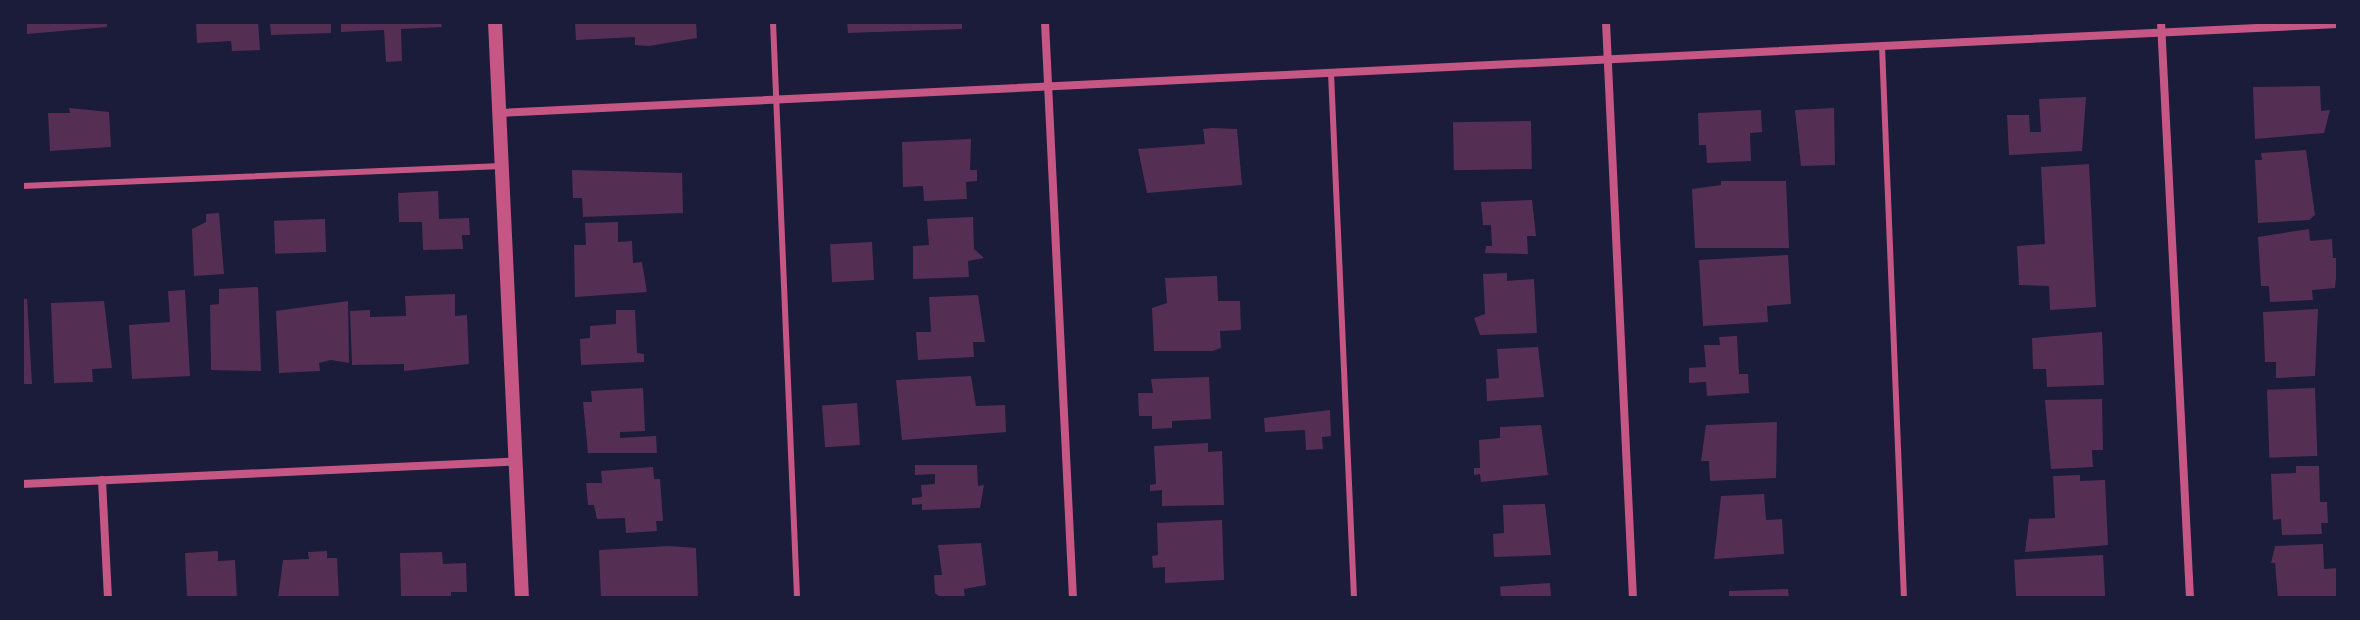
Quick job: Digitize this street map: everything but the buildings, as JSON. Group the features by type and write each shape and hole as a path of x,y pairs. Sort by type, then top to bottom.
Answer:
{"street":[{"path":"495,22 522,598"},
{"path":"1045,22 1073,598"},
{"path":"1606,22 1633,598"},
{"path":"2161,22 2190,598"},
{"path":"499,113 2338,24"},
{"path":"22,484 515,462"},
{"path":"102,480 108,598"}],"lane":[{"path":"773,22 797,598"},
{"path":"1882,46 1904,598"},
{"path":"1331,73 1354,598"},
{"path":"22,186 502,166"}]}
